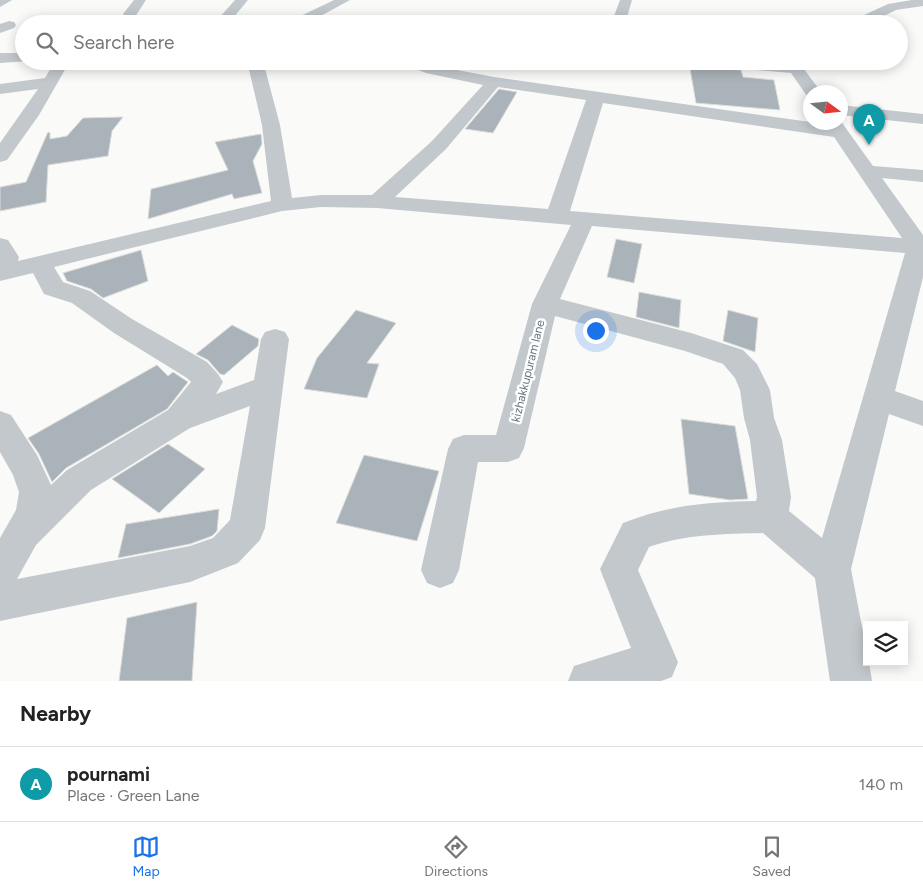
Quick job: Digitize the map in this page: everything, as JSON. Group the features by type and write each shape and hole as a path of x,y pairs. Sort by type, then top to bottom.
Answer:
{"street":[{"path":"0,4 6,0"},
{"path":"130,14 140,0"},
{"path":"229,15 242,0"},
{"path":"313,15 344,0"},
{"path":"621,15 626,0"},
{"path":"876,15 893,7 923,2"},
{"path":"0,58 15,58"},
{"path":"0,156 30,115 57,70"},
{"path":"257,70 270,125 282,205"},
{"path":"432,70 494,82 596,97 803,123"},
{"path":"802,70 809,85"},
{"path":"0,89 50,82"},
{"path":"377,202 439,144 494,82"},
{"path":"557,216 596,97"},
{"path":"848,111 923,119"},
{"path":"838,130 921,246"},
{"path":"867,171 923,176"},
{"path":"2,272 282,205 321,201 377,202 921,246"},
{"path":"545,304 586,218"},
{"path":"0,245 7,257 2,272"},
{"path":"851,681 832,569 878,396 921,246"},
{"path":"40,263 53,288 81,297 123,326 197,370 208,382 180,419"},
{"name":"kizhakkupuram lane","path":"440,570 464,449 508,448 545,304 691,342 733,357 747,372 755,390 759,418 766,440 774,497 770,517"},
{"path":"0,602 190,564 225,551 247,528 275,339"},
{"path":"25,532 80,480 180,419 268,387"},
{"path":"878,396 923,414"},
{"path":"0,424 28,473 37,494 25,532 0,572"},
{"path":"589,681 657,662 619,569 636,535 674,524 716,518 770,517 832,569"}],"building":[{"path":"690,70 741,70 743,77 774,80 780,110 696,103"},
{"path":"499,89 517,92 493,133 465,129"},
{"path":"123,117 112,131 108,156 48,165 46,202 0,211 0,187 26,182 48,132 50,133 50,139 67,136 83,118"},
{"path":"261,134 262,144 253,161 262,193 234,199 232,194 148,219 151,189 228,170 215,142"},
{"path":"616,239 642,244 634,283 607,277"},
{"path":"141,250 148,281 103,298 91,289 67,281 63,273"},
{"path":"639,292 681,300 679,328 636,317"},
{"path":"356,310 396,323 367,363 379,364 367,398 304,389 317,358"},
{"path":"728,310 758,318 755,352 723,341"},
{"path":"232,325 259,339 258,346 224,375 220,374 208,360 196,354"},
{"path":"157,365 168,376 173,372 188,382 167,409 66,468 52,482 39,454 28,438"},
{"path":"681,419 735,426 748,499 730,500 689,494"},
{"path":"168,444 205,469 159,513 112,479"},
{"path":"364,455 439,471 417,541 336,523"},
{"path":"219,509 217,531 212,536 190,544 118,558 126,524"},
{"path":"197,602 192,681 119,681 127,618"}],"place":[{"name":"pournami","path":"869,145"}]}
